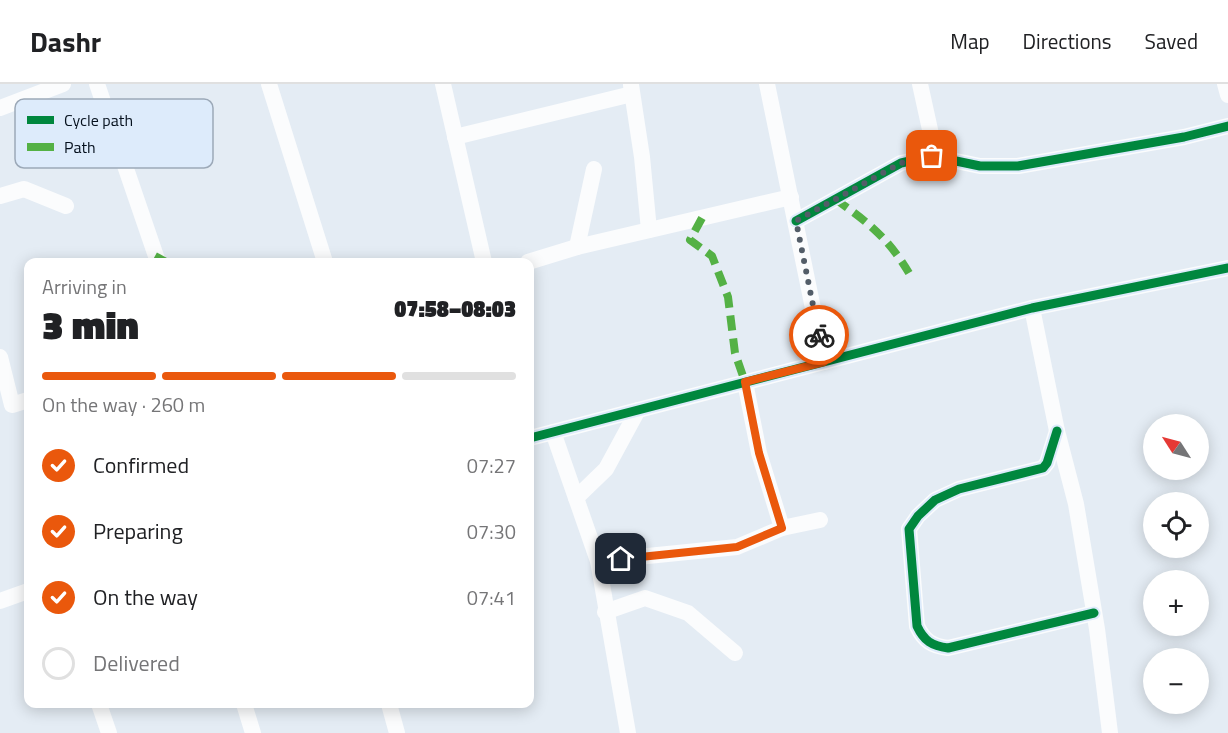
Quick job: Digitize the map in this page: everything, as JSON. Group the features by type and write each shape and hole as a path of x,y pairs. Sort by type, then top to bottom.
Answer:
{"street":[{"path":"24,99 63,84"},
{"path":"97,84 102,99"},
{"path":"269,84 324,258"},
{"path":"443,84 483,258"},
{"path":"767,84 824,362"},
{"path":"920,84 936,157"},
{"path":"1225,84 1228,95"},
{"path":"455,137 632,89 649,230"},
{"path":"0,108 15,102"},
{"path":"796,221 901,163 936,157 980,166 1018,166 1184,137 1228,126"},
{"path":"126,168 157,258"},
{"path":"577,247 594,169"},
{"path":"0,196 24,189 66,206"},
{"path":"534,260 577,247 790,197"},
{"path":"534,437 1032,308 1228,268"},
{"path":"1032,308 1057,431 1076,504 1110,733"},
{"path":"0,357 14,405"},
{"path":"745,382 759,453 782,528"},
{"path":"576,498 606,469 638,410"},
{"path":"1057,431 1047,463 1043,468 959,489 934,500 918,516 909,529 917,626 923,638 935,646 948,648 1094,613"},
{"path":"553,432 598,561 605,612 628,733"},
{"path":"598,561 737,547 782,528 820,520"},
{"path":"0,601 24,592"},
{"path":"605,612 645,598 688,613 735,653"},
{"path":"100,708 109,733"},
{"path":"245,708 253,733"},
{"path":"390,708 397,733"}],"marked path":[{"path":"835,199 858,215 876,232 893,250 909,273"},
{"path":"702,218 690,240 712,256 728,297 735,353 745,382"},
{"path":"155,256 159,258"}],"cycle path":[{"path":"796,221 901,163 932,156 980,166 1018,166 1184,137 1228,126"},
{"path":"534,437 1032,308 1228,268"},
{"path":"1057,431 1047,463 1043,468 959,489 935,500 918,516 909,529 917,626 929,642 948,648 1094,613"}],"way so far":[{"path":"819,335 796,221 901,163 932,156"}],"route":[{"path":"621,559 737,547 782,528 759,453 745,382 824,362 819,335"}]}
